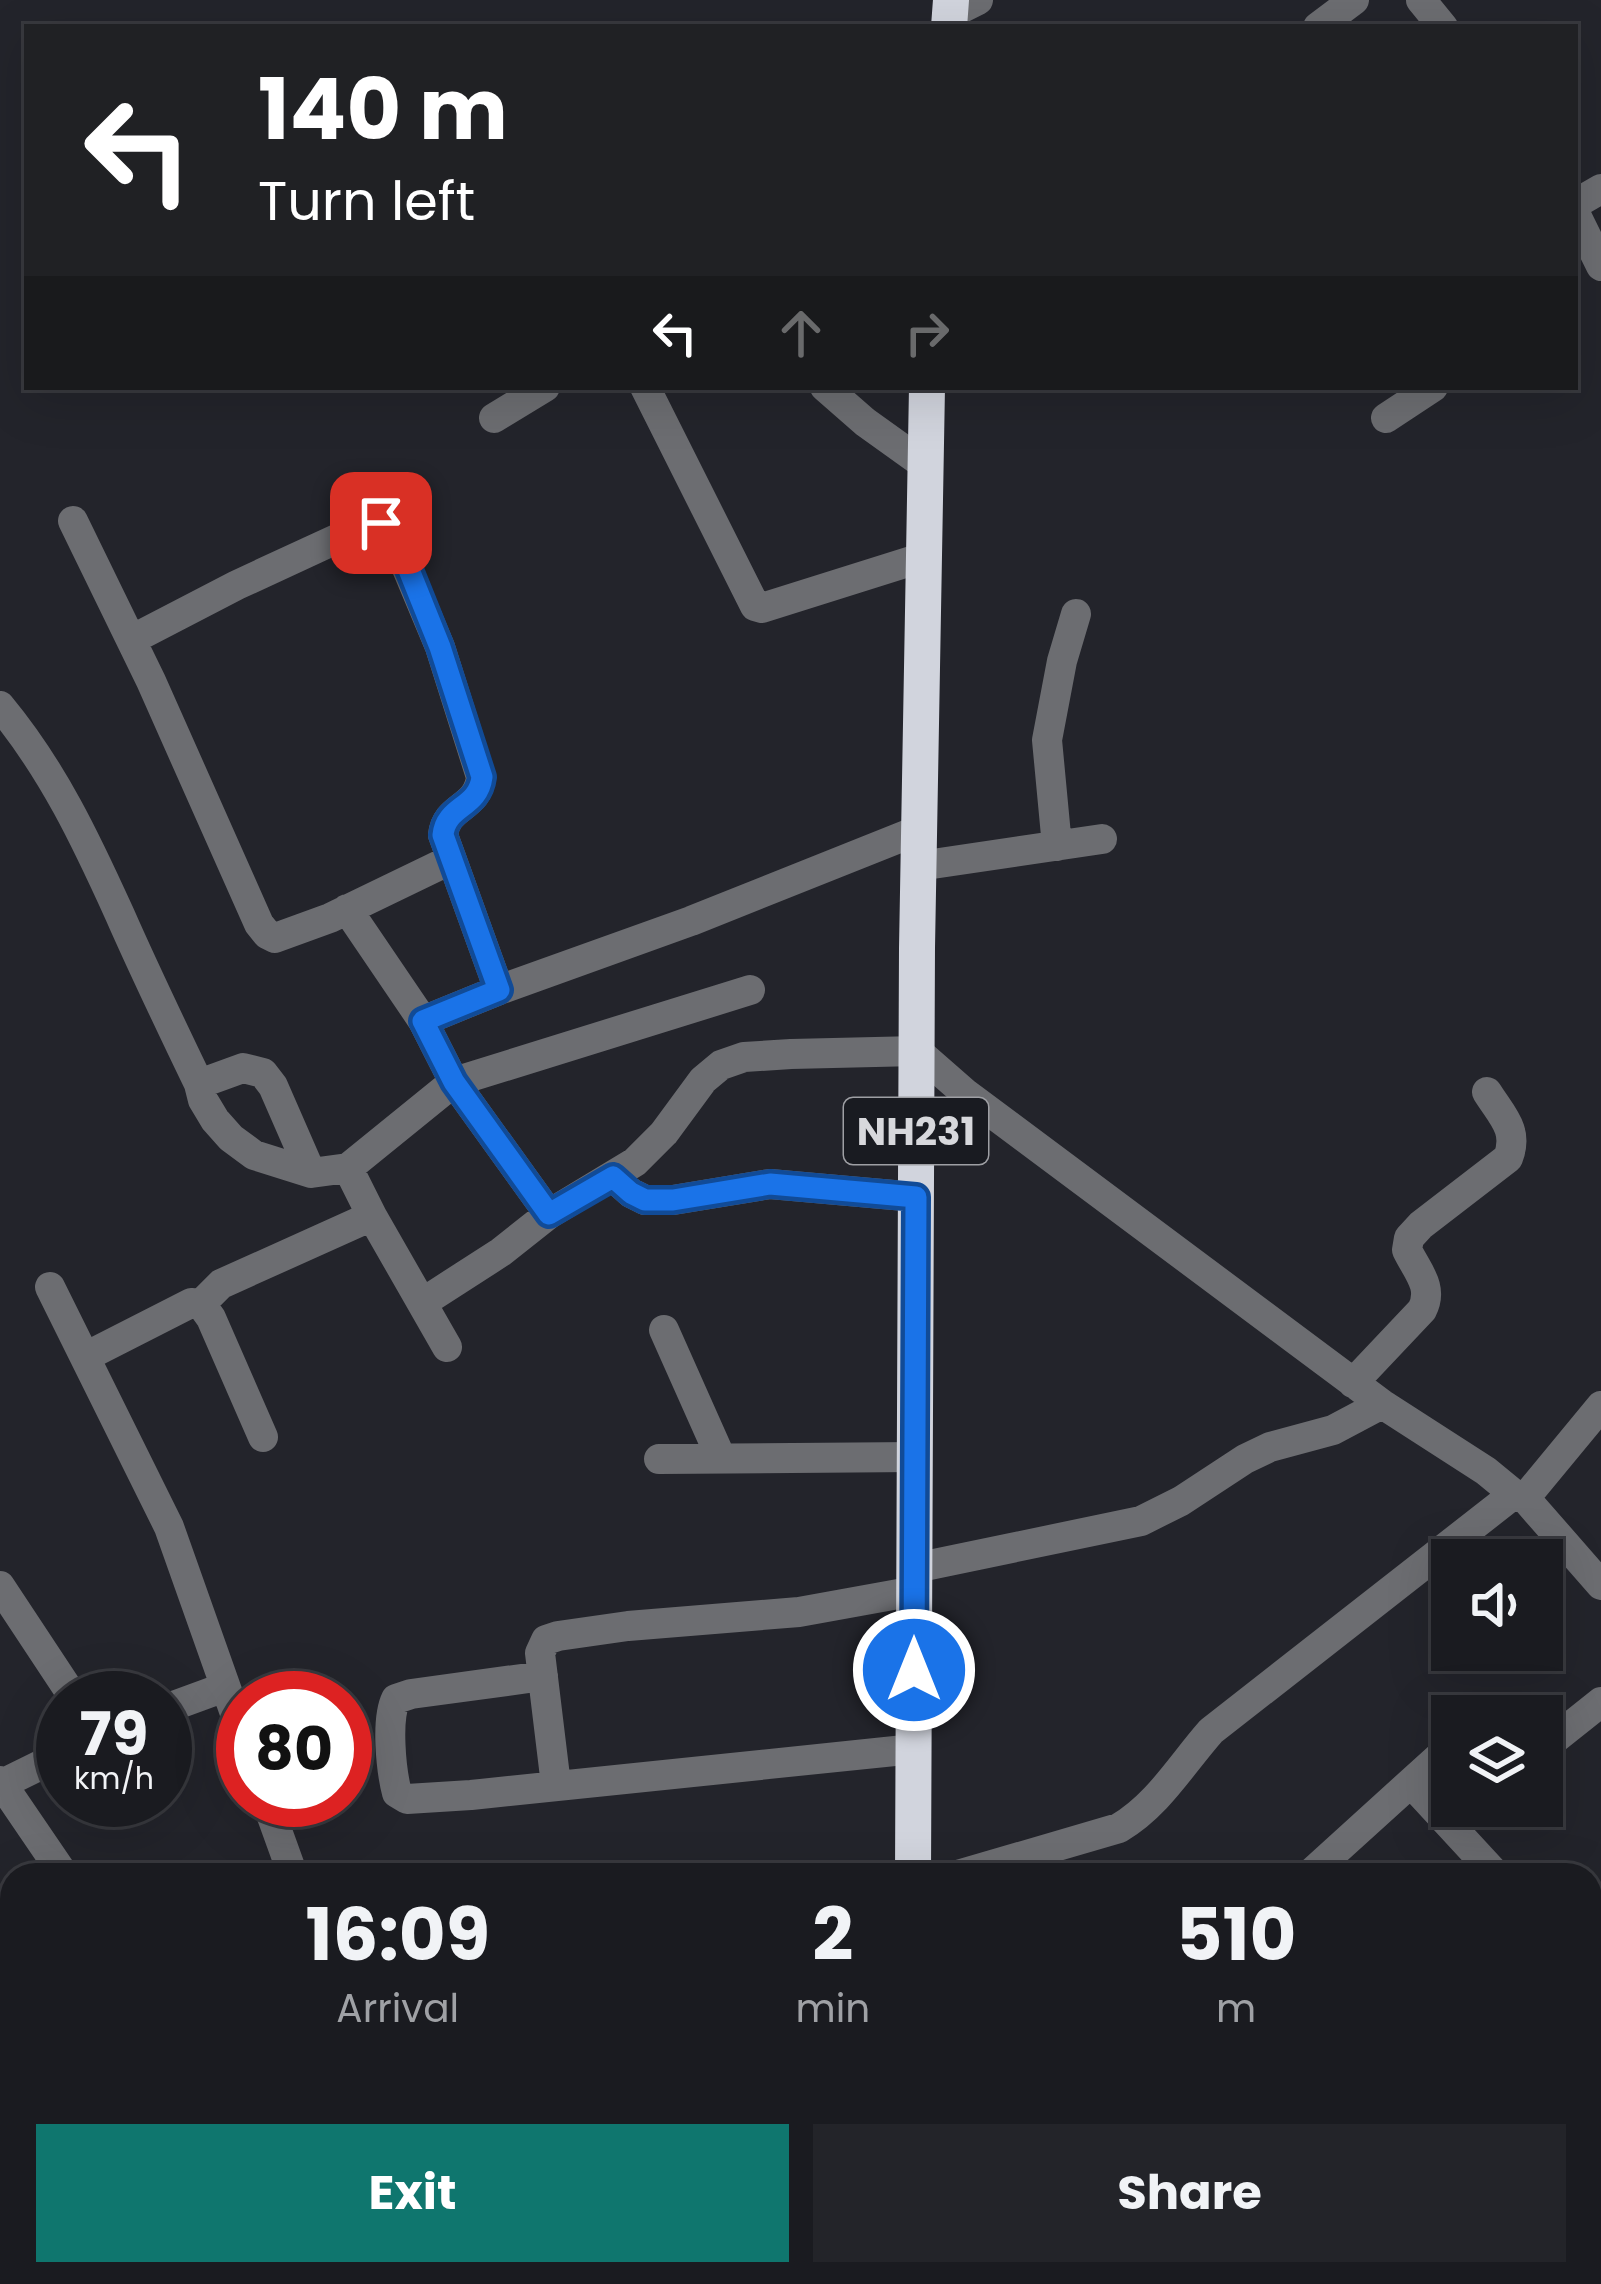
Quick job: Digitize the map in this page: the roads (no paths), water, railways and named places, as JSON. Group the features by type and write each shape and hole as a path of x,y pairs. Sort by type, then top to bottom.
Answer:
{"highway":[{"name":"NH231","path":"914,1863 926,390"}],"street":[{"path":"1322,24 1354,0"},
{"path":"1421,0 1441,24"},
{"path":"1578,215 1601,266"},
{"path":"494,418 540,390"},
{"path":"647,390 755,606 762,608 924,556"},
{"path":"828,390 925,465"},
{"path":"1386,418 1428,390"},
{"path":"73,521 267,934 286,936 450,860"},
{"path":"131,640 369,524 389,528 440,647 482,777 480,791 444,825 443,835 499,990"},
{"path":"1057,846 1046,740 1076,614"},
{"path":"0,706 28,740 78,824 200,1084 203,1100 231,1138 254,1155 311,1173 348,1168 454,1082 750,990"},
{"path":"423,1021 691,921 919,848 1057,846 1102,839"},
{"path":"347,909 423,1021 454,1082 549,1214"},
{"path":"422,1303 549,1214 635,1162 721,1065 744,1057 917,1051 965,1093 1353,1383 1519,1496 1601,1585"},
{"path":"200,1084 243,1068 263,1073 311,1173"},
{"path":"1353,1383 1423,1310 1429,1297 1407,1250 1409,1238 1508,1158 1515,1142 1487,1093"},
{"path":"348,1168 447,1347"},
{"path":"613,1177 645,1200 770,1184 916,1197"},
{"path":"201,1304 221,1284 371,1216"},
{"path":"50,1287 169,1527 219,1671"},
{"path":"85,1357 191,1303 201,1304 263,1437"},
{"path":"664,1330 721,1458"},
{"path":"556,1785 543,1676 541,1646 546,1640 628,1626 799,1612 1141,1520 1181,1502 1245,1459 1334,1430 1382,1404"},
{"path":"999,1863 1119,1828 1136,1818 1211,1731 1519,1496 1601,1406"},
{"path":"658,1459 915,1457"},
{"path":"0,1586 56,1671"},
{"path":"543,1676 396,1699 391,1711 397,1793 407,1799 914,1748"},
{"path":"1563,1732 1601,1702"},
{"path":"1323,1863 1431,1766"},
{"path":"36,1767 1,1783 56,1863"},
{"path":"1412,1784 1431,1797"},
{"path":"276,1827 289,1863"},
{"path":"1466,1827 1489,1863"}]}
